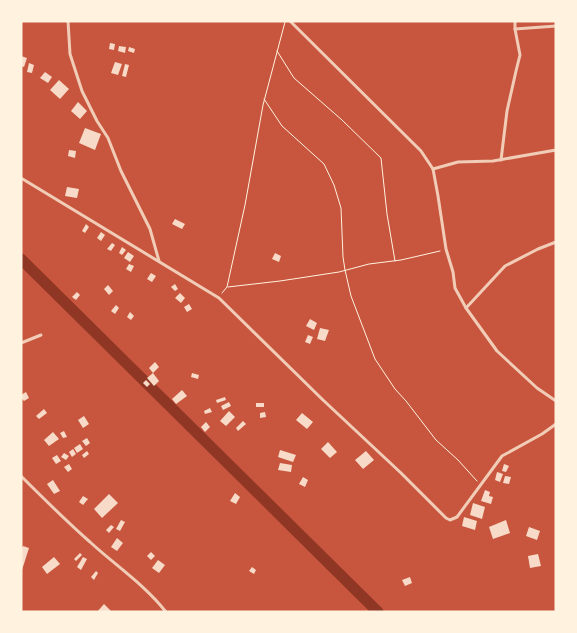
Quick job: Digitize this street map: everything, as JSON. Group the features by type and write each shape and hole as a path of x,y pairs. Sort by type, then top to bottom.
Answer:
{"street":[{"path":"68,21 70,54 82,90 97,121 108,138 121,171 150,229 159,262"},
{"path":"290,21 421,151 433,169 446,249 456,288 466,308 497,351 536,388 556,401"},
{"path":"501,160 507,112 520,56 515,21"},
{"path":"515,28 556,26"},
{"path":"433,169 458,162 493,161 556,150"},
{"path":"21,178 219,298 450,520 457,517 502,456 556,424"},
{"path":"466,308 505,266 556,242"},
{"path":"21,343 41,335"},
{"path":"21,476 57,512 139,584 166,612"}],"path":[{"path":"219,298 227,287 245,205 264,99 285,21"},
{"path":"277,51 294,78 342,120 381,158 387,214 395,261"},
{"path":"264,99 282,126 324,164 334,185 341,208 343,257 351,296 376,359 395,389 436,440 481,485"},
{"path":"227,287 280,281 345,270 446,249"}],"building":[{"path":"110,43 115,44 114,50 109,49"},
{"path":"119,46 126,47 125,53 118,51"},
{"path":"129,47 135,49 134,53 128,51"},
{"path":"21,56 27,58 24,67 21,66"},
{"path":"115,62 122,64 118,75 111,73"},
{"path":"29,63 34,65 32,73 27,72"},
{"path":"125,64 129,65 126,77 122,76"},
{"path":"45,72 52,77 48,83 40,78"},
{"path":"59,80 69,89 60,99 50,90"},
{"path":"78,102 87,111 80,119 71,111"},
{"path":"85,128 101,134 95,150 79,143"},
{"path":"69,150 76,151 75,158 68,156"},
{"path":"67,187 79,189 77,198 65,196"},
{"path":"175,219 185,224 182,229 172,224"},
{"path":"86,224 89,227 85,233 82,231"},
{"path":"101,232 105,235 101,241 97,238"},
{"path":"112,243 115,245 111,251 107,249"},
{"path":"122,247 126,250 122,255 119,253"},
{"path":"128,252 134,256 130,262 124,258"},
{"path":"275,253 281,256 279,262 272,259"},
{"path":"129,264 134,266 131,272 126,269"},
{"path":"151,273 156,276 152,282 147,279"},
{"path":"175,284 178,289 175,291 171,287"},
{"path":"108,285 113,291 109,295 104,289"},
{"path":"77,292 80,295 76,300 72,297"},
{"path":"180,293 185,298 181,303 175,298"},
{"path":"189,304 192,309 187,312 184,307"},
{"path":"116,305 119,308 115,314 111,311"},
{"path":"130,312 134,316 131,320 127,317"},
{"path":"310,319 317,323 314,330 306,326"},
{"path":"320,328 329,330 325,341 317,339"},
{"path":"308,335 313,337 310,344 305,342"},
{"path":"155,362 159,367 153,373 149,368"},
{"path":"153,373 159,381 154,386 147,378"},
{"path":"192,373 199,375 198,379 191,377"},
{"path":"146,380 150,384 147,387 143,383"},
{"path":"182,390 187,396 176,404 172,399"},
{"path":"26,392 29,398 24,401 21,395"},
{"path":"225,397 226,400 217,403 216,400"},
{"path":"229,402 231,406 223,410 221,406"},
{"path":"256,403 264,403 264,407 256,407"},
{"path":"210,408 212,412 205,414 204,411"},
{"path":"44,409 47,413 39,419 36,416"},
{"path":"229,411 235,417 226,426 220,421"},
{"path":"265,412 266,417 260,418 260,413"},
{"path":"302,413 313,422 307,429 296,420"},
{"path":"84,416 89,424 83,428 78,420"},
{"path":"243,421 246,424 238,431 236,428"},
{"path":"206,422 210,427 205,432 201,427"},
{"path":"64,431 67,437 63,438 60,433"},
{"path":"53,432 59,439 49,446 44,440"},
{"path":"87,438 90,443 86,446 82,441"},
{"path":"328,442 337,452 330,458 321,449"},
{"path":"80,444 83,449 77,453 74,448"},
{"path":"73,449 76,454 72,457 69,452"},
{"path":"280,450 296,455 293,462 278,457"},
{"path":"87,451 89,454 84,458 82,455"},
{"path":"366,451 374,460 363,469 355,460"},
{"path":"64,453 69,456 66,460 61,457"},
{"path":"57,455 61,461 56,464 52,458"},
{"path":"280,463 292,465 291,472 278,470"},
{"path":"69,464 72,469 68,472 64,467"},
{"path":"504,464 509,466 506,472 502,471"},
{"path":"497,472 503,474 500,482 495,480"},
{"path":"505,476 511,477 509,484 503,483"},
{"path":"303,477 308,480 305,487 299,484"},
{"path":"53,480 60,491 54,494 47,484"},
{"path":"485,490 490,492 489,496 493,497 491,504 481,501"},
{"path":"235,493 240,497 236,504 230,501"},
{"path":"109,494 118,503 102,518 94,509"},
{"path":"83,496 88,499 83,505 79,502"},
{"path":"473,503 485,507 482,519 470,515"},
{"path":"464,517 477,521 475,530 462,526"},
{"path":"121,520 125,522 120,531 116,529"},
{"path":"506,520 510,533 493,539 489,527"},
{"path":"111,525 114,527 109,533 106,530"},
{"path":"529,527 540,531 537,540 526,536"},
{"path":"117,538 123,543 117,551 111,547"},
{"path":"23,546 29,548 22,570 21,550"},
{"path":"151,552 155,556 151,560 147,556"},
{"path":"80,553 82,555 76,561 74,559"},
{"path":"538,554 541,566 530,568 528,556"},
{"path":"54,557 60,564 47,574 42,567"},
{"path":"83,557 87,559 81,570 77,567"},
{"path":"158,560 165,565 159,573 152,568"},
{"path":"252,567 256,570 254,574 249,571"},
{"path":"96,571 98,573 94,580 91,577"},
{"path":"410,577 412,583 405,586 402,580"},
{"path":"104,604 112,612 97,612"}],"waterway":[{"path":"21,259 378,612"}]}
